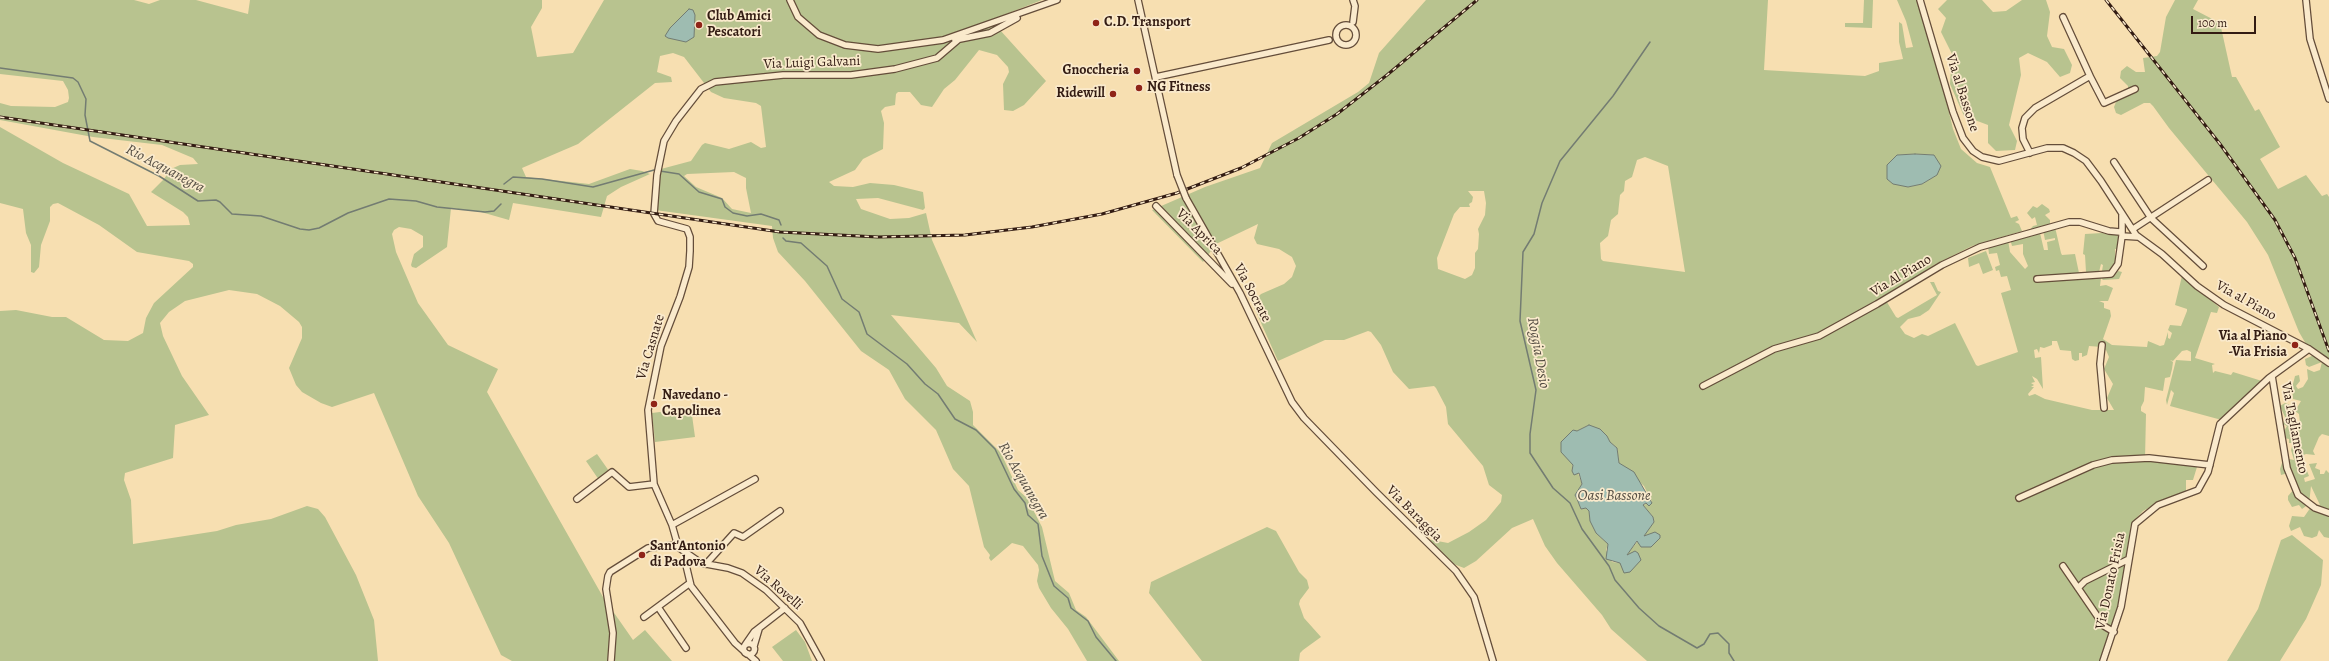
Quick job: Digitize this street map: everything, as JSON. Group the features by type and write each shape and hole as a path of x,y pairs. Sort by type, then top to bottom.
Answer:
{"street":[{"path":"790,0 798,17 811,30 827,39 845,45 888,49 943,40 984,27 1057,0"},
{"path":"1138,0 1156,77 1328,40 1338,41 1345,45 1352,42 1356,38 1353,22 1355,6 1353,0"},
{"name":"Via al Bassone","path":"1920,0 1953,112 1967,144 1982,157 1999,161 2055,148 2074,153 2086,161 2101,181 2131,230"},
{"path":"2306,0 2310,39 2329,99"},
{"path":"943,40 958,40 985,35 1026,12"},
{"path":"2063,18 2104,102 2135,89"},
{"path":"1328,40 1336,33 1338,28 1353,22"},
{"path":"991,24 996,28 994,31"},
{"path":"1345,25 1354,30"},
{"path":"984,27 985,35"},
{"path":"1336,33 1338,41"},
{"name":"Via Luigi Galvani","path":"657,175 664,141 676,121 701,89 715,82 783,75 851,75 895,69 937,58 958,40"},
{"path":"2030,154 2024,139 2022,128 2025,118 2041,104 2090,76"},
{"name":"Via Socrate","path":"1156,77 1177,175 1186,198 1240,293 1292,402"},
{"path":"2114,162 2151,218 2203,266"},
{"name":"Via Casnate","path":"657,175 654,208 658,220 687,229 690,237 689,267 680,297 661,346 648,410 654,484 672,525 678,546"},
{"path":"2121,232 2131,230 2208,180"},
{"name":"Via Aprica","path":"1156,206 1211,260 1240,293"},
{"path":"2036,279 2111,274 2118,264 2122,215"},
{"name":"Via Al Piano","path":"1703,386 1774,349 1818,336 1877,304 1942,265 1980,247 2069,222 2080,222 2109,231 2121,232 2131,230"},
{"name":"Via al Piano","path":"2131,230 2138,237 2162,254 2197,286 2224,305 2309,349 2329,363"},
{"path":"2102,345 2100,364 2104,408"},
{"name":"Via Donato Frisia","path":"2103,661 2121,608 2135,524 2158,505 2198,490 2210,465 2220,424 2242,402 2272,376 2309,349"},
{"name":"Via Tagliamento","path":"2272,376 2287,468 2298,495 2315,508 2329,513"},
{"name":"Via Baraggia","path":"1292,402 1304,418 1460,576 1474,597 1493,660"},
{"path":"2019,498 2093,465 2112,460 2149,458 2210,465"},
{"path":"577,499 612,472 629,487 654,484"},
{"path":"672,525 755,479"},
{"path":"706,564 734,533 743,537 780,511"},
{"path":"611,661 614,632 606,589 610,572 648,548 678,546"},
{"name":"Via Rovelli","path":"678,546 706,564 728,568 742,573 766,590 785,608 808,634 822,661"},
{"path":"689,554 686,565 690,583 735,643 750,651"},
{"path":"2078,588 2085,581 2129,559"},
{"path":"2063,566 2104,626 2114,632"},
{"path":"644,617 690,583"},
{"path":"658,608 686,648"},
{"path":"745,645 759,628 785,608"},
{"path":"750,651 759,628"},
{"path":"745,645 751,643 750,651"},
{"path":"745,645 756,661"}],"green space":[{"path":"0,0 134,0 149,4 160,0 196,0 248,14 250,0 542,0 542,8 531,27 537,57 573,53 604,0 1042,0 991,20 1046,81 1024,105 1013,111 1004,110 1003,84 1009,72 1008,67 997,55 979,50 955,80 944,89 932,107 921,105 910,92 898,92 896,94 895,105 885,107 881,111 884,123 883,149 863,159 855,170 829,182 834,186 853,187 870,183 894,185 923,192 925,208 923,210 878,198 856,199 861,209 890,219 909,218 926,213 932,240 977,342 959,323 891,315 936,368 947,386 970,401 973,412 973,425 1001,453 1018,490 1027,498 1042,527 1055,581 1069,593 1076,610 1086,617 1119,661 1087,661 1068,629 1051,608 1039,588 1037,581 1039,570 1038,565 1023,546 1012,543 991,561 989,558 990,555 984,547 969,486 953,469 936,430 905,399 889,370 861,351 805,281 778,252 773,238 772,226 655,210 661,169 691,161 705,143 729,149 751,142 761,148 766,147 761,106 756,103 724,98 711,92 684,57 673,53 660,56 657,72 671,77 672,82 655,83 578,144 522,168 526,177 589,184 630,169 650,174 621,187 607,196 601,217 513,203 509,220 481,212 451,208 447,247 416,268 412,267 411,265 414,254 423,247 423,236 411,229 399,227 394,230 392,234 396,252 418,303 448,345 498,369 487,392 603,597 633,640 645,630 672,661 512,661 501,655 449,543 418,496 374,393 332,407 321,403 302,392 296,385 289,368 302,338 302,327 299,322 280,306 257,294 229,290 185,301 169,312 160,323 163,336 182,376 209,415 175,425 173,458 125,473 124,480 131,500 133,544 217,531 236,525 271,519 307,506 318,509 325,517 356,575 374,620 378,661 0,661 0,311 16,310 52,317 66,317 104,340 128,341 143,333 146,318 154,303 193,267 193,264 189,261 137,252 99,225 58,203 53,204 50,207 50,221 41,245 39,267 34,273 31,272 31,245 26,233 23,209 0,203 0,127 63,163 129,194 147,226 190,225 188,217 183,212 151,192 164,179 171,169 180,165 198,164 193,158 162,145 93,137 0,120 0,103 11,106 55,107 68,102 69,98 68,90 63,81 0,74","holes":["734,172 746,178 746,188 751,213 732,209 722,198 696,187 684,176 687,174"]},
{"path":"1426,0 1768,0 1764,70 1865,76 1879,71 1879,63 1903,59 1899,42 1899,22 1902,24 1906,48 1913,47 1906,21 1897,0 1918,0 1939,70 1953,129 1961,149 1977,163 1990,167 2011,218 2017,216 2019,220 2015,222 2019,224 2022,231 2029,229 1972,246 1934,265 1885,299 1898,318 1937,295 1930,282 1934,282 1938,291 1941,292 1929,310 1920,316 1908,319 1900,327 1905,334 1914,338 1922,334 1928,336 1955,323 1976,365 1978,366 2018,352 2001,293 2011,290 2007,276 2001,277 1999,270 1996,271 1995,267 2000,265 1997,253 1989,254 1988,246 2008,240 2010,252 2025,269 2028,266 2023,254 2023,244 2012,246 2010,239 2040,233 2044,250 2048,250 2047,242 2055,240 2055,238 2045,240 2043,230 2055,227 2062,255 2075,254 2079,273 2086,272 2085,255 2083,254 2085,234 2102,233 2118,235 2120,238 2117,249 2115,249 2115,268 2112,272 2102,271 2103,265 2101,264 2099,272 2088,272 2089,276 2106,277 2114,276 2118,271 2122,272 2119,279 2103,280 2101,278 2100,286 2106,285 2113,288 2108,301 2099,301 2104,303 2104,308 2110,310 2111,316 2103,339 2112,345 2147,347 2148,341 2160,346 2164,345 2168,332 2168,338 2170,339 2172,333 2168,330 2170,325 2181,326 2187,311 2187,309 2175,305 2182,276 2219,307 2217,313 2211,312 2195,358 2215,364 2212,365 2213,373 2215,371 2231,375 2233,372 2262,381 2222,419 2170,406 2174,393 2171,390 2167,405 2166,400 2176,360 2191,361 2191,352 2187,350 2182,351 2173,361 2170,360 2173,362 2172,369 2170,377 2165,378 2163,391 2145,387 2144,401 2141,411 2146,414 2145,459 2169,461 2197,467 2193,480 2186,480 2186,492 2167,498 2143,511 2131,524 2116,621 2100,661 1647,661 1611,629 1602,615 1557,563 1545,546 1533,519 1512,528 1476,561 1464,568 1451,563 1427,539 1448,543 1469,532 1486,520 1501,502 1502,495 1489,485 1483,466 1448,424 1446,407 1436,388 1434,386 1409,389 1393,372 1381,345 1371,332 1368,331 1344,340 1325,340 1278,361 1254,307 1254,301 1261,294 1284,284 1292,277 1296,266 1292,257 1279,249 1257,244 1254,238 1258,224 1216,244 1203,262 1152,210 1205,187 1260,168 1272,143 1358,92 1369,83 1379,53","holes":["1897,155 1934,155 1937,175 1922,184 1908,187 1887,165","1645,157 1668,166 1685,272 1603,261 1601,259 1600,243 1608,236 1611,220 1618,214 1620,195 1624,191 1625,181 1632,177 1637,160","1468,191 1484,191 1486,203 1485,215 1478,229 1478,249 1475,253 1475,268 1472,275 1465,279 1438,269 1437,258 1454,214 1460,207 1470,207 1469,204 1472,202 1473,197","2052,341 2057,341 2060,350 2071,351 2072,359 2075,361 2079,360 2079,353 2082,353 2082,357 2087,355 2089,346 2102,347 2104,351 2106,350 2109,357 2104,369 2113,384 2107,398 2114,410 2092,410 2045,399 2035,394 2029,396 2028,394 2034,387 2031,387 2034,385 2031,383 2035,382 2032,376 2037,379 2043,389 2041,357 2035,358 2034,350 2037,349 2039,353 2040,347 2044,348 2052,345","1589,425 1607,436 1610,442 1617,448 1619,463 1644,486 1652,502 1643,505 1653,517 1654,522 1645,533 1641,547 1638,541 1620,563 1612,562 1606,550 1608,544 1596,533 1589,516 1589,511 1586,508 1581,509 1575,495 1582,484 1578,473 1572,471 1577,431"]},
{"path":"1864,0 1873,0 1872,28 1845,27 1845,23 1863,23"},
{"path":"1947,0 1982,0 1993,12 2006,11 2022,0 2046,0 2050,12 2047,36 2052,47 2064,49 2072,65 2070,73 2060,77 2047,62 2028,53 2019,58 2021,75 2009,125 2017,141 2015,150 1996,151 1988,143 1988,125 1964,116 1950,84 1952,54 1941,32 1946,18 1938,9"},
{"path":"2175,0 2198,0 2193,9 2220,23 2232,77 2236,77 2255,111 2259,109 2280,147 2260,159 2278,189 2306,175 2322,196 2327,194 2329,197 2329,436 2322,434 2319,437 2313,451 2315,455 2306,454 2296,458 2298,463 2303,461 2309,476 2304,478 2305,482 2315,479 2309,464 2317,463 2315,468 2320,470 2320,474 2324,474 2326,470 2329,473 2329,538 2324,537 2319,530 2317,536 2312,538 2304,536 2300,527 2291,531 2289,526 2292,516 2304,517 2313,504 2320,505 2311,486 2309,504 2302,509 2299,505 2292,507 2288,500 2288,496 2295,488 2290,483 2291,478 2288,473 2281,475 2280,469 2282,463 2289,459 2294,460 2291,450 2293,443 2289,443 2289,439 2284,438 2283,433 2287,426 2283,424 2285,417 2280,406 2285,403 2290,405 2293,410 2291,422 2294,425 2300,423 2299,414 2295,411 2301,401 2293,399 2292,388 2295,376 2299,375 2300,381 2296,386 2298,389 2303,387 2308,379 2307,369 2314,372 2320,370 2322,362 2309,367 2306,365 2305,359 2314,355 2312,347 2306,344 2299,332 2268,255 2247,222 2169,128 2153,106 2150,103 2144,103 2121,115 2116,113 2114,107 2116,102 2128,90 2128,86 2120,78 2121,71 2127,66 2136,72 2145,72 2143,58 2157,56 2160,52 2166,17"},
{"path":"2042,204 2049,209 2050,212 2045,215 2050,220 2050,224 2029,231 2033,226 2037,225 2035,217 2032,219 2027,213 2033,206 2037,208"},
{"path":"1986,251 1993,270 1983,274 1979,263 1969,267 1968,258"},
{"path":"691,408 695,437 655,442 652,413"},
{"path":"597,454 609,471 599,480 586,461"},
{"path":"1267,527 1276,531 1299,572 1307,580 1309,588 1300,600 1299,604 1304,618 1321,637 1300,653 1299,661 1202,661 1149,593 1151,582"},
{"path":"2292,535 2323,560 2321,585 2306,619 2280,661 2227,661 2258,609 2281,540"},
{"path":"796,630 805,642 812,661 783,661 772,647"}],"water":[{"path":"689,9 693,10 695,15 694,37 686,42 665,36 670,28"},
{"path":"1897,155 1934,155 1941,166 1937,175 1922,184 1908,187 1893,184 1887,179 1887,165"},
{"name":"Oasi Bassone","path":"1589,425 1600,429 1607,436 1610,442 1617,448 1619,463 1634,472 1652,503 1649,506 1646,503 1643,505 1653,517 1654,522 1644,536 1655,532 1660,535 1660,538 1651,547 1641,547 1637,541 1627,555 1635,551 1638,553 1641,560 1630,572 1624,573 1620,563 1606,559 1608,544 1596,533 1590,521 1589,511 1586,508 1581,509 1575,495 1582,484 1579,473 1574,475 1572,471 1573,465 1561,452 1561,442 1573,430 1577,431"}],"waterway":[{"name":"Roggia Desio","path":"1650,42 1613,96 1560,161 1542,203 1534,234 1523,252 1520,321 1536,390 1530,434 1530,453 1553,488 1570,503 1582,529 1609,566 1615,580 1639,608 1659,626 1697,648 1704,644 1710,634 1718,633 1729,644 1729,653 1734,661"},
{"name":"Rio Acquanegra","path":"0,68 73,78 78,82 86,99 85,115 90,141 159,176 198,201 216,200 220,202 232,214 261,216 300,229 309,230 319,228 348,213 389,199 416,201 437,207 485,212 494,211 501,204"},
{"name":"Rio Acquanegra","path":"504,184 513,177 542,179 593,187 654,170"},
{"name":"Rio Acquanegra","path":"660,171 679,174 699,192 722,199 725,207 733,213 747,216 761,214 779,220 781,225"},
{"name":"Rio Acquanegra","path":"783,238 786,241 801,243 827,266 842,299 859,312 867,334 907,364 925,384 938,394 955,419 976,430 995,449 1014,489 1025,503 1028,515 1038,524 1042,556 1054,586 1068,598 1071,608 1088,621 1096,637 1116,661"}],"railway":[{"path":"0,117 780,232 878,237 965,235 1032,227 1102,214 1177,193 1241,168 1299,138 1337,114 1387,75 1477,0"},
{"path":"2106,0 2220,144 2275,220 2295,258 2329,351"}],"place":[{"name":"C.D. Transport","path":"1096,23"},
{"name":"Club Amici Pescatori","path":"699,25"},
{"name":"Gnoccheria","path":"1137,71"},
{"name":"NG Fitness","path":"1139,88"},
{"name":"Ridewill","path":"1113,94"},
{"name":"Via al Piano -Via Frisia","path":"2295,345"},
{"name":"Navedano - Capolinea","path":"654,404"},
{"name":"Sant'Antonio di Padova","path":"642,555"}]}
